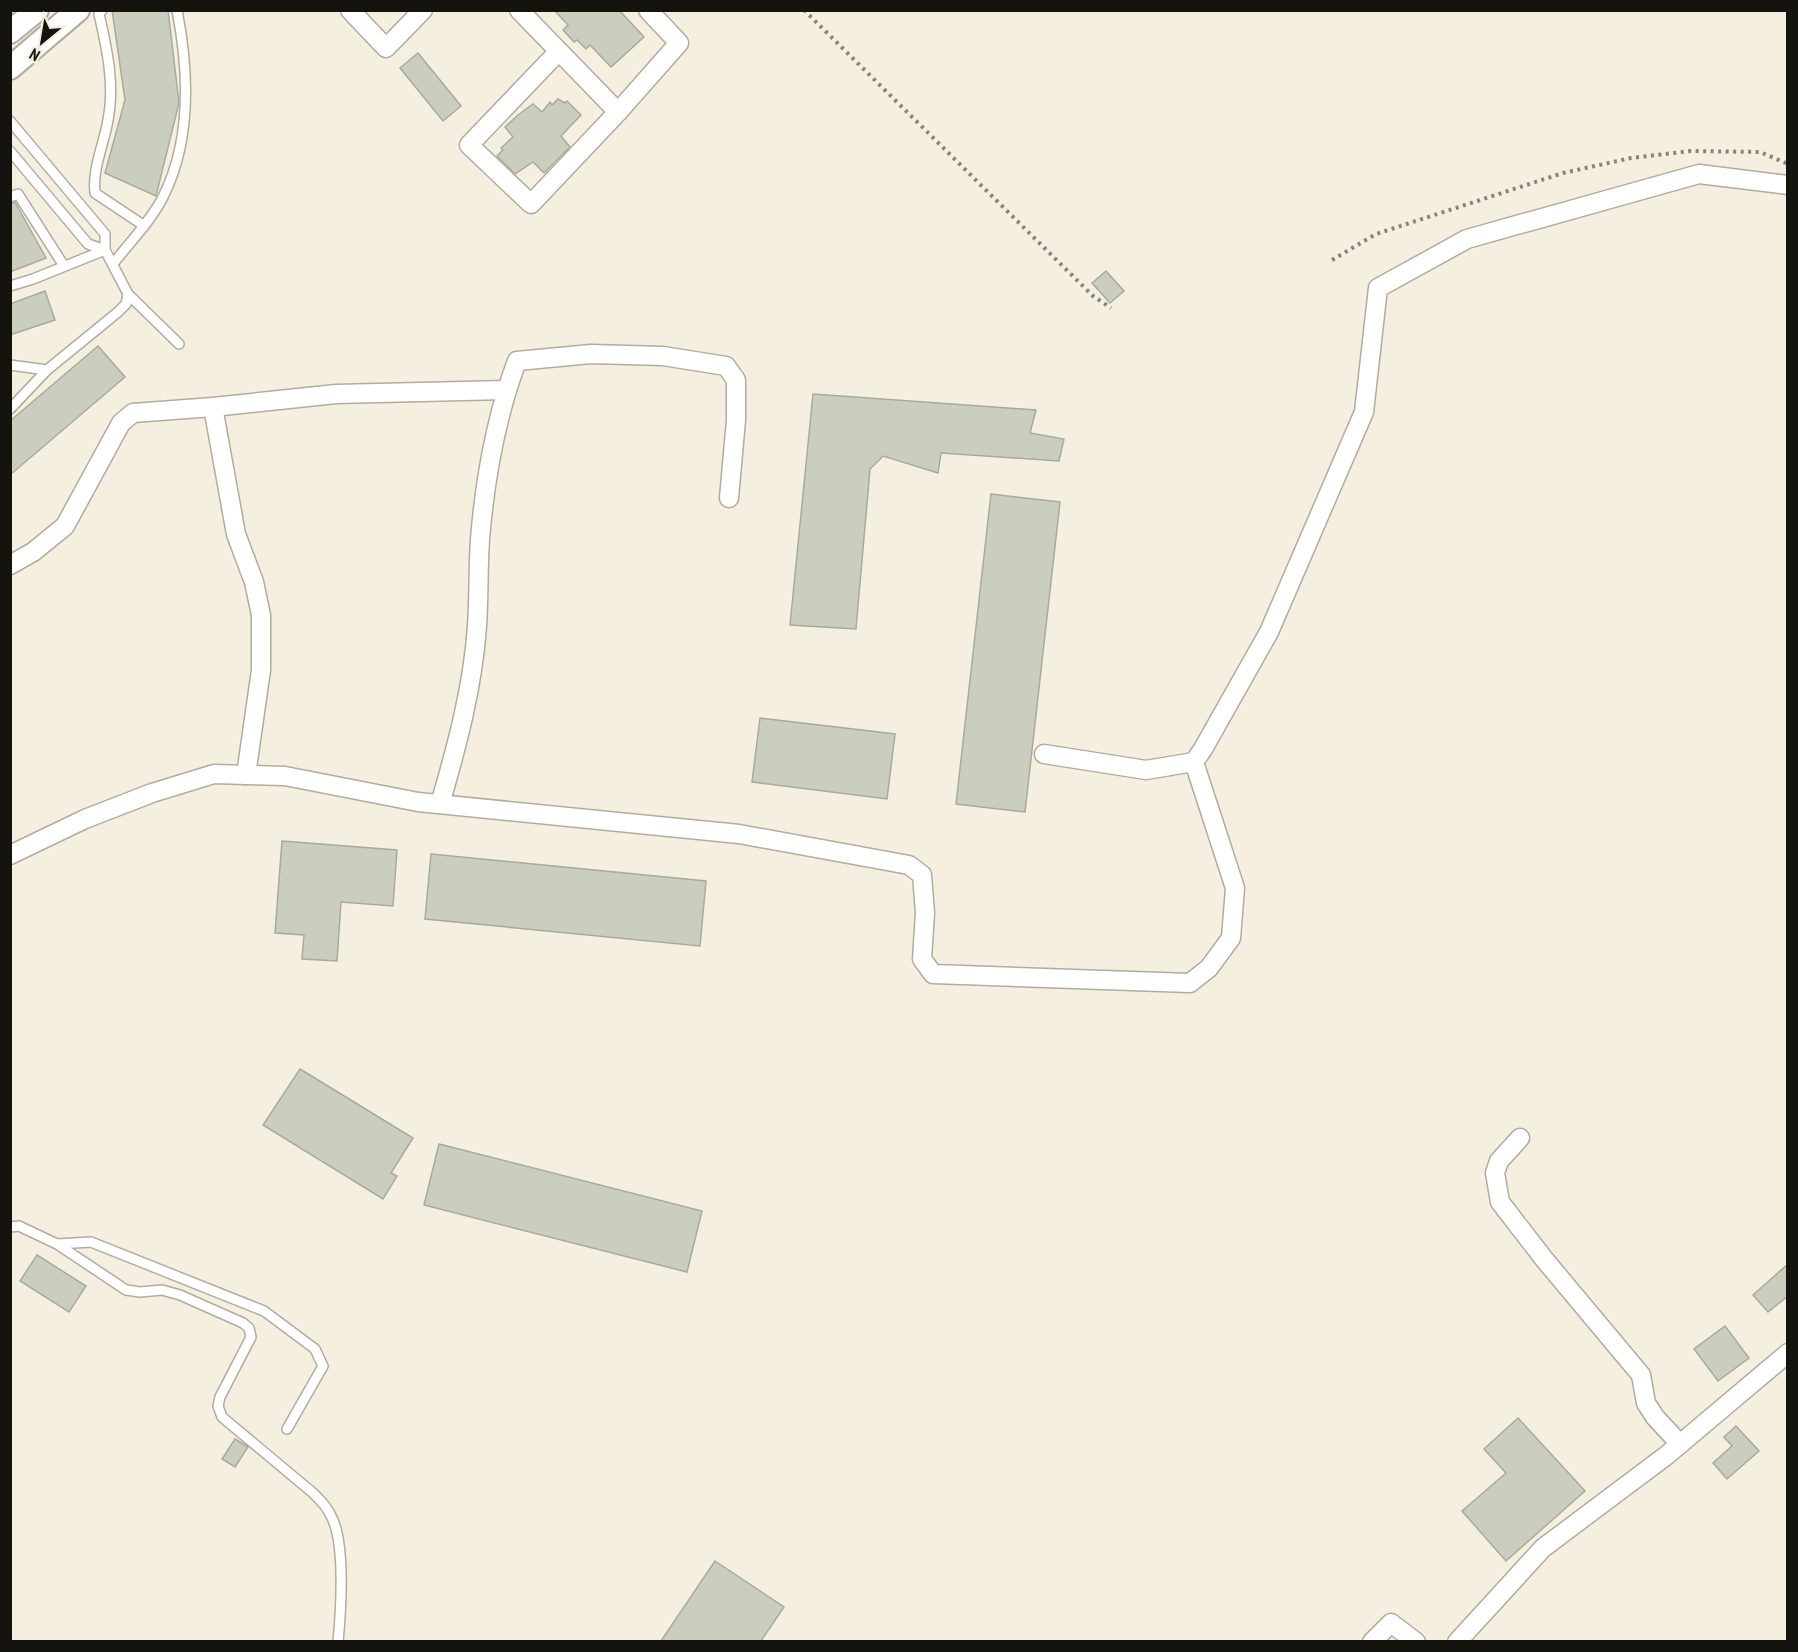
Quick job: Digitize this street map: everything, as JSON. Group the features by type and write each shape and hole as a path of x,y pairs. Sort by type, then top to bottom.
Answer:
{"street":[{"path":"10,32 37,10"},
{"path":"350,10 386,48 423,10"},
{"path":"519,10 618,112"},
{"path":"558,52 469,145 531,204 679,43 648,10"},
{"path":"10,68 68,14"},
{"path":"1044,754 1146,770 1194,762 1269,632 1364,412 1378,288 1467,239 1699,174 1788,185"},
{"path":"440,804 456,750 468,690 477,627 480,539 490,468 506,390 517,361 591,354 663,356 726,366 736,380 736,420 729,498"},
{"path":"10,565 33,552 65,526 121,423 133,413 213,408 336,394 506,390"},
{"path":"213,408 236,534 254,582 261,615 261,670 246,775"},
{"path":"10,855 85,819 152,793 214,774 285,776 418,802 739,834 909,865 922,875 925,913 922,959 933,974 1190,983 1209,968 1231,938 1235,888 1194,762"},
{"path":"1520,1138 1499,1161 1495,1173 1500,1202 1641,1375 1646,1403 1655,1417 1680,1444"},
{"path":"1457,1641 1543,1548 1680,1444 1788,1353"},
{"path":"1372,1641 1391,1623 1416,1641"}],"lane":[{"path":"102,10 99,14 107,51 110,95 109,118 94,181 95,193 143,225"},
{"path":"113,264 162,199 177,164 185,117 185,51 177,10"},
{"path":"10,121 105,234 105,250 128,294 179,344"},
{"path":"10,151 88,244 105,250"},
{"path":"10,197 18,194 64,266"},
{"path":"10,286 105,250"},
{"path":"10,409 47,370 118,312 126,304 128,294"},
{"path":"10,365 47,370"},
{"path":"10,1227 20,1226 57,1244 126,1290 140,1292 162,1290 180,1295 243,1323 249,1328 251,1337 220,1397 218,1406 222,1417 314,1493 333,1519 339,1539 341,1613 338,1641"},
{"path":"57,1244 91,1242 264,1311 315,1349 323,1366 287,1429"}],"path":[{"path":"804,10 1094,296 1111,308"},
{"path":"1332,260 1376,234 1563,173 1631,158 1691,151 1760,152 1788,164"}],"building":[{"path":"112,10 168,10 179,103 156,196 105,173 125,100"},
{"path":"554,10 619,10 644,37 611,67 590,45 586,49 577,40 574,42 563,30 568,25"},
{"path":"418,53 461,106 443,121 400,68"},
{"path":"558,99 565,103 567,101 581,115 561,136 570,147 544,173 533,162 515,174 497,156 503,150 501,148 513,137 505,127 533,104 542,112 550,102 552,105"},
{"path":"15,202 46,258 10,272 10,204"},
{"path":"1106,271 1124,291 1110,303 1092,283"},
{"path":"45,291 55,320 10,335 10,304"},
{"path":"98,346 125,377 10,475 10,421"},
{"path":"813,394 1036,410 1030,433 1064,439 1059,461 941,453 938,473 883,456 870,469 856,629 790,625"},
{"path":"991,494 1060,502 1025,812 956,804"},
{"path":"760,718 895,734 887,799 752,782"},
{"path":"282,841 397,850 393,906 341,902 337,961 302,959 304,935 275,933"},
{"path":"431,854 706,881 700,946 425,919"},
{"path":"300,1069 413,1138 391,1173 397,1176 383,1199 263,1125"},
{"path":"439,1144 702,1211 687,1272 424,1205"},
{"path":"37,1255 86,1286 69,1312 20,1281"},
{"path":"1788,1264 1788,1296 1768,1312 1753,1295"},
{"path":"1725,1326 1749,1358 1718,1381 1694,1349"},
{"path":"1518,1418 1585,1491 1506,1561 1462,1511 1506,1473 1484,1449"},
{"path":"1736,1426 1759,1451 1727,1479 1713,1463 1732,1446 1724,1437"},
{"path":"235,1439 248,1447 235,1467 222,1459"},
{"path":"715,1561 784,1607 761,1641 661,1641"}]}
